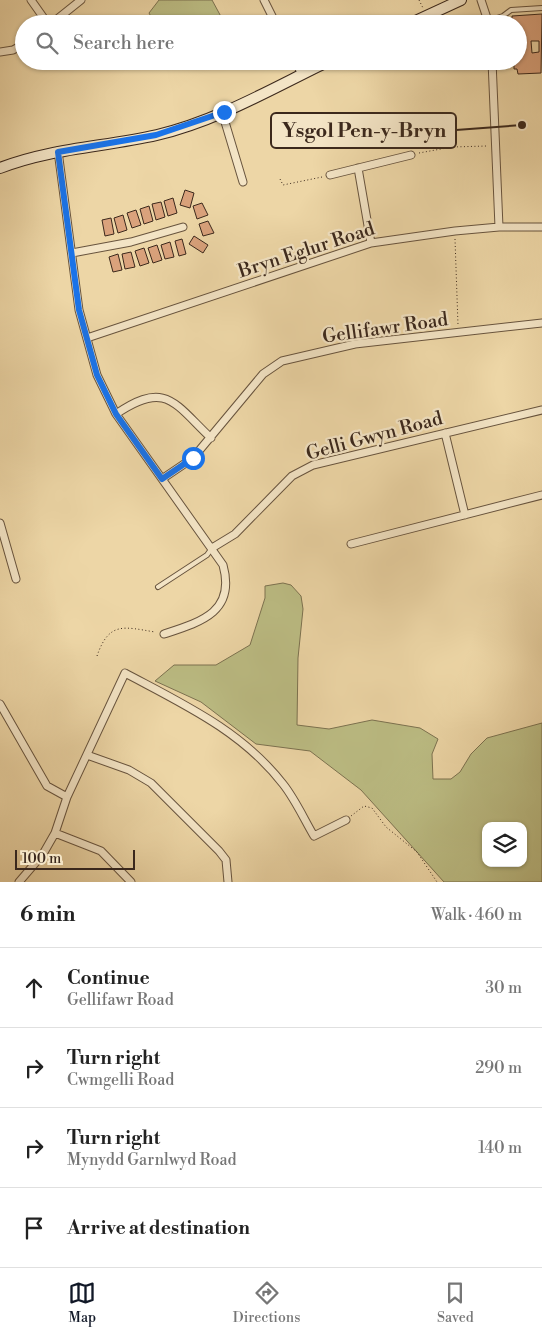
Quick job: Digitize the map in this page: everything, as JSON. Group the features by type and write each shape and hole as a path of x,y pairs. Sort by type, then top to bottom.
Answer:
{"street":[{"path":"31,0 43,15"},
{"path":"62,15 81,0"},
{"path":"264,0 272,15"},
{"path":"428,15 461,0"},
{"path":"481,0 486,15"},
{"path":"0,52 15,49"},
{"path":"300,70 302,74"},
{"path":"0,168 58,152 156,135 222,112 310,70"},
{"path":"492,70 499,227"},
{"path":"222,112 243,182"},
{"path":"58,152 79,310 97,375 116,414 212,548 223,565 227,576 222,602 214,613 200,622 164,634"},
{"path":"330,175 411,155"},
{"path":"358,168 371,243"},
{"path":"72,253 131,242 183,227"},
{"name":"Bryn Eglur Road","path":"87,338 371,243 454,231 499,227 542,227"},
{"name":"Gellifawr Road","path":"162,479 193,458 264,374 272,366 282,361 355,344 542,323"},
{"path":"116,414 136,400 160,397 173,402 211,438"},
{"name":"Gelli Gwyn Road","path":"212,548 235,534 292,476 314,465 542,410"},
{"path":"445,433 464,515"},
{"path":"351,544 542,495"},
{"path":"0,523 6,537 16,579"},
{"path":"20,882 43,854 55,832 68,797 125,673 216,723 245,744 284,785 314,836 346,820"},
{"path":"0,704 47,786 68,797"},
{"path":"87,755 129,770 151,783 219,850 226,860 228,882"},
{"path":"55,832 101,851 131,882"}],"lane":[{"path":"504,15 511,10 542,8"},
{"path":"158,587 207,555 212,548"}],"path":[{"path":"411,155 452,147 496,146"},
{"path":"280,179 284,185 330,175"},
{"path":"454,231 458,333"},
{"path":"97,656 102,640 109,633 119,629 130,628 164,634"},
{"path":"346,820 364,806 372,808 386,827 416,852 437,882"}],"green space":[{"path":"159,0 212,0 220,15 150,15 149,13"},
{"path":"283,583 291,585 301,596 303,609 298,658 297,725 329,729 372,720 420,728 438,739 432,754 433,779 451,779 460,772 471,754 487,738 542,723 542,882 444,882 361,790 310,751 256,744 201,702 155,681 174,665 216,665 250,645 265,598 265,586"}],"building":[{"path":"542,14 541,73 518,74 517,70 527,70 527,15","holes":["531,41 539,41 539,52 532,53"]},
{"path":"185,190 194,193 190,208 180,205"},
{"path":"173,198 177,213 168,216 164,201"},
{"path":"161,202 165,217 156,220 152,204"},
{"path":"202,203 208,215 197,219 193,206"},
{"path":"149,206 153,221 144,224 140,209"},
{"path":"136,210 141,225 132,228 127,213"},
{"path":"123,215 127,230 118,233 114,218"},
{"path":"111,218 114,234 105,236 102,220"},
{"path":"208,221 214,233 203,236 199,224"},
{"path":"194,236 208,245 203,253 189,244"},
{"path":"182,239 186,254 179,256 175,241"},
{"path":"170,242 174,257 165,259 161,245"},
{"path":"157,245 162,260 153,263 148,248"},
{"path":"144,248 149,263 140,266 135,251"},
{"path":"131,252 135,267 125,269 122,254"},
{"path":"118,254 122,270 113,272 109,257"}],"place":[{"name":"Ysgol Pen-y-Bryn","path":"522,125"}],"route":[{"path":"193,458 162,479 107,400 97,375 79,310 58,152 156,135 224,112"}]}
